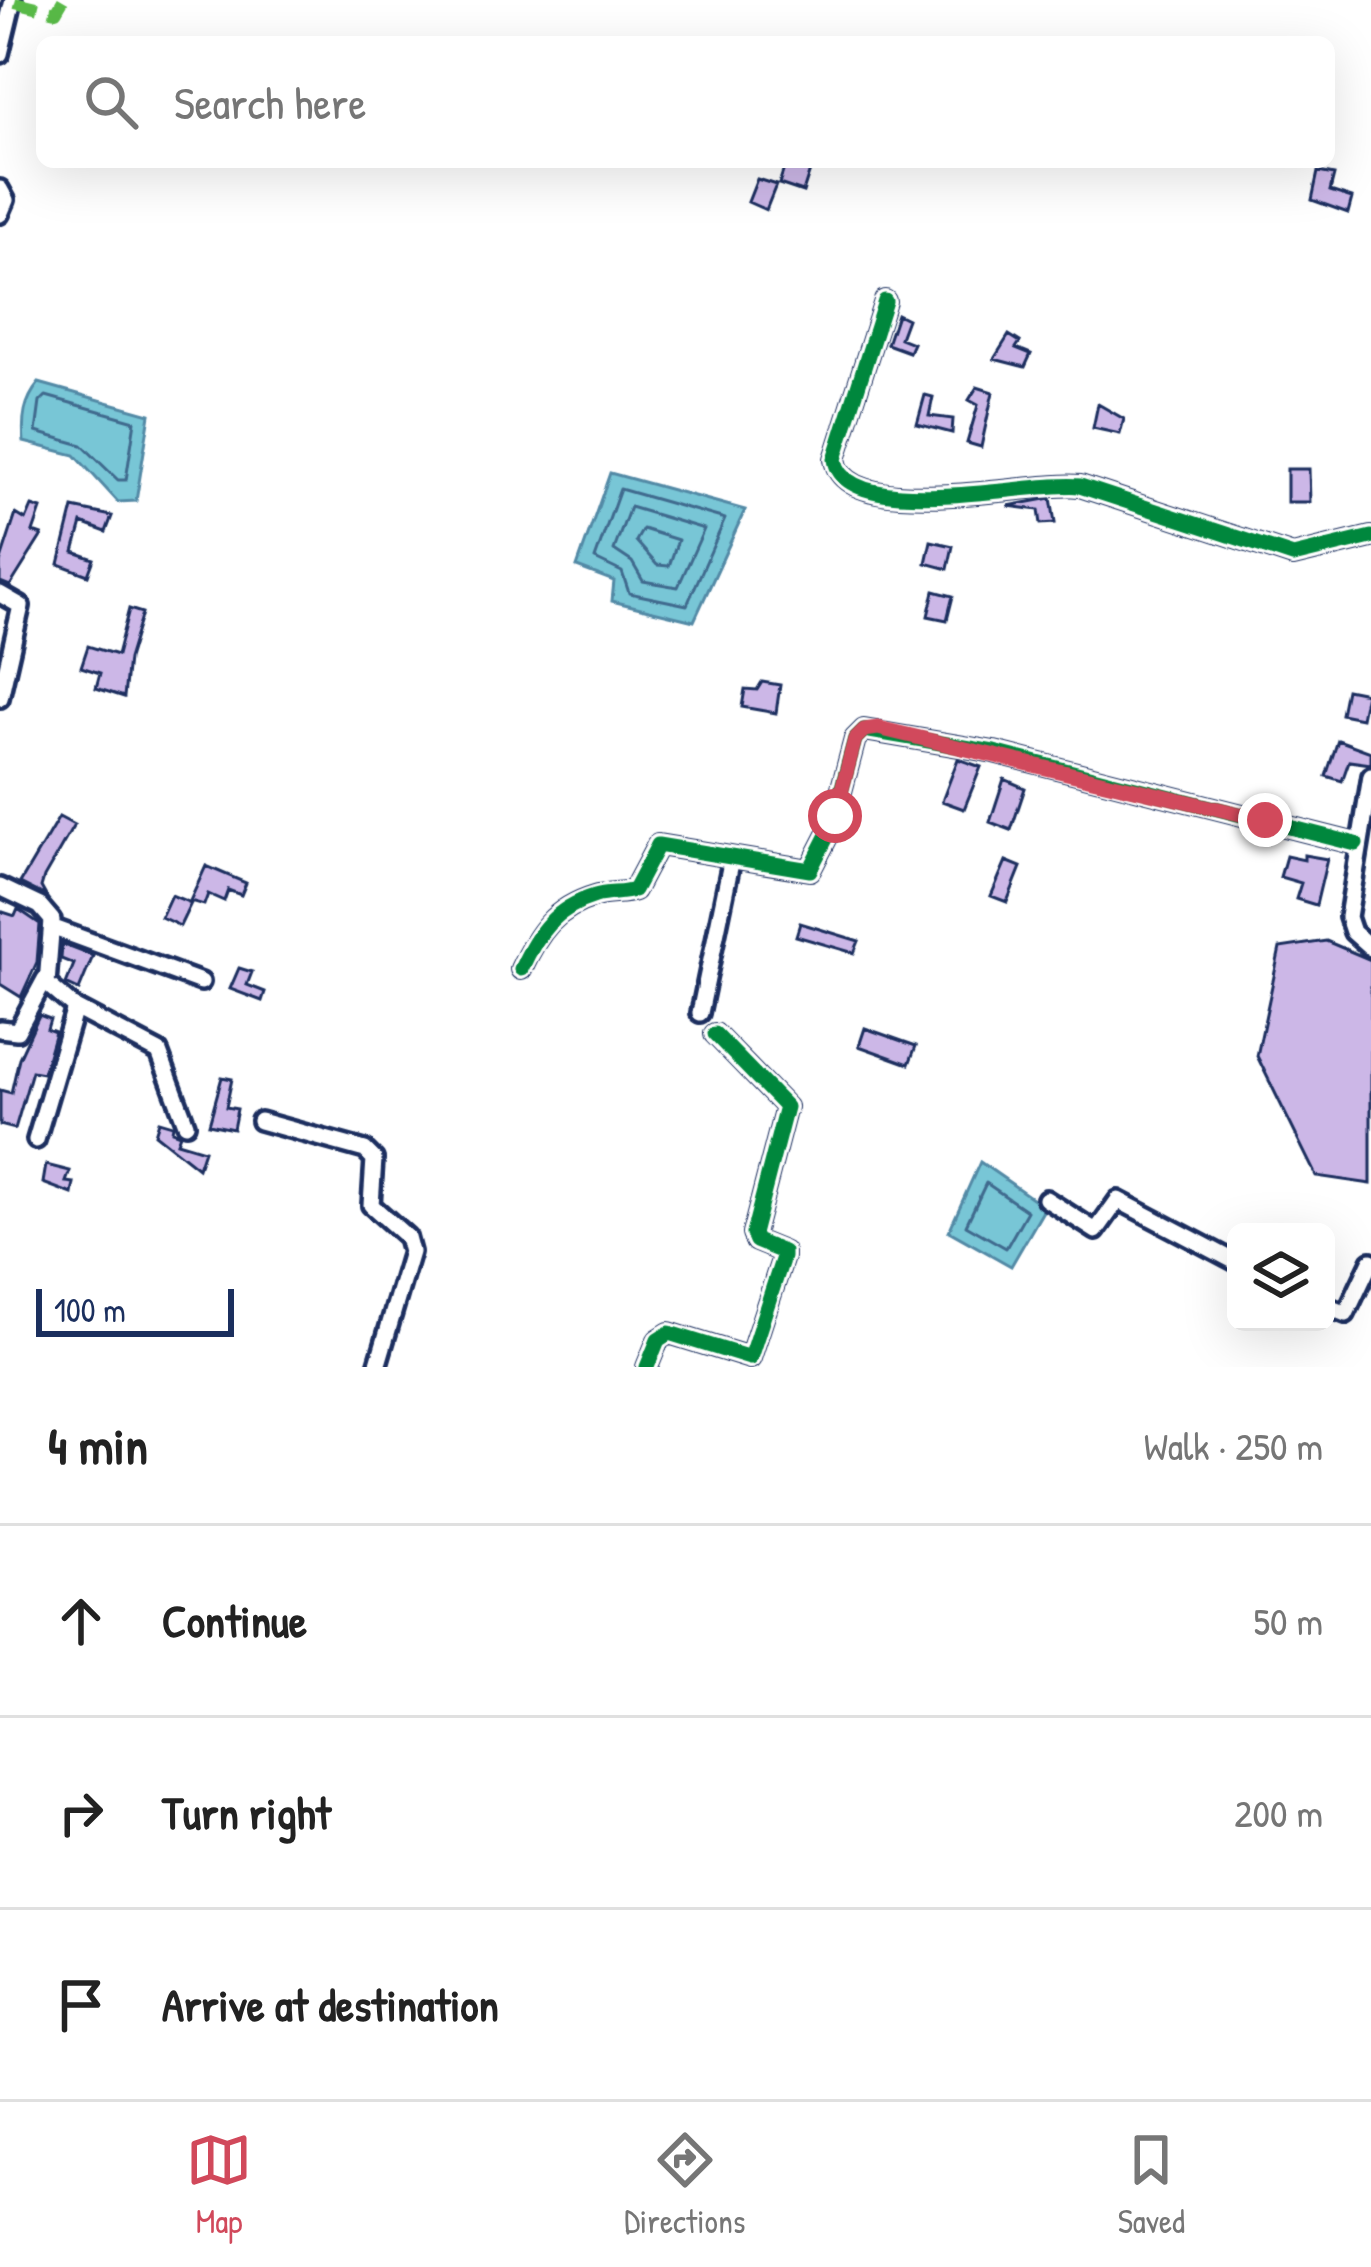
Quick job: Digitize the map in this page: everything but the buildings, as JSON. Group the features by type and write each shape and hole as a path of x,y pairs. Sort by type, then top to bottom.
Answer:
{"street":[{"path":"0,54 14,0"},
{"path":"0,189 6,200 0,214"},
{"path":"885,301 836,459 840,474 861,488 951,497 1080,486 1293,556 1371,537"},
{"path":"0,593 21,606 0,698"},
{"path":"521,968 542,926 557,914 594,896 634,890 658,844 803,872 815,865 855,739 864,730 878,728 1356,844"},
{"path":"1371,776 1356,844 1348,917 1353,932 1371,948"},
{"path":"700,1013 732,858"},
{"path":"0,887 40,906 54,928 201,982"},
{"path":"0,1028 17,1031 45,980 54,928"},
{"path":"45,980 75,1008 159,1052 186,1124"},
{"path":"36,1140 75,1008"},
{"path":"647,1367 658,1340 669,1333 750,1358 783,1257 753,1234 786,1107 715,1034"},
{"path":"260,1121 365,1150 374,1159 374,1211 411,1245 377,1367"},
{"path":"1046,1199 1096,1231 1118,1200 1227,1257"},
{"path":"1335,1310 1346,1314 1371,1261"}],"water":[{"path":"39,383 150,414 136,501 118,502 75,455 24,442 25,411"},
{"path":"610,473 745,510 694,621 612,601 614,581 577,567"},
{"path":"980,1162 1039,1203 1043,1211 1011,1266 949,1231"}],"marked path":[{"path":"15,2 56,12 63,0"}],"cycle path":[{"path":"885,301 835,459 846,479 871,491 905,495 1080,486 1293,556 1371,537"},
{"path":"521,969 541,933 569,907 595,896 634,890 658,845 810,870 831,829 855,739 864,730 994,752 1356,844"},
{"path":"647,1367 658,1340 669,1333 750,1358 783,1257 783,1252 756,1241 753,1234 786,1107 715,1034"}],"route":[{"path":"835,816 855,739 864,730 878,728 1265,820"}]}
